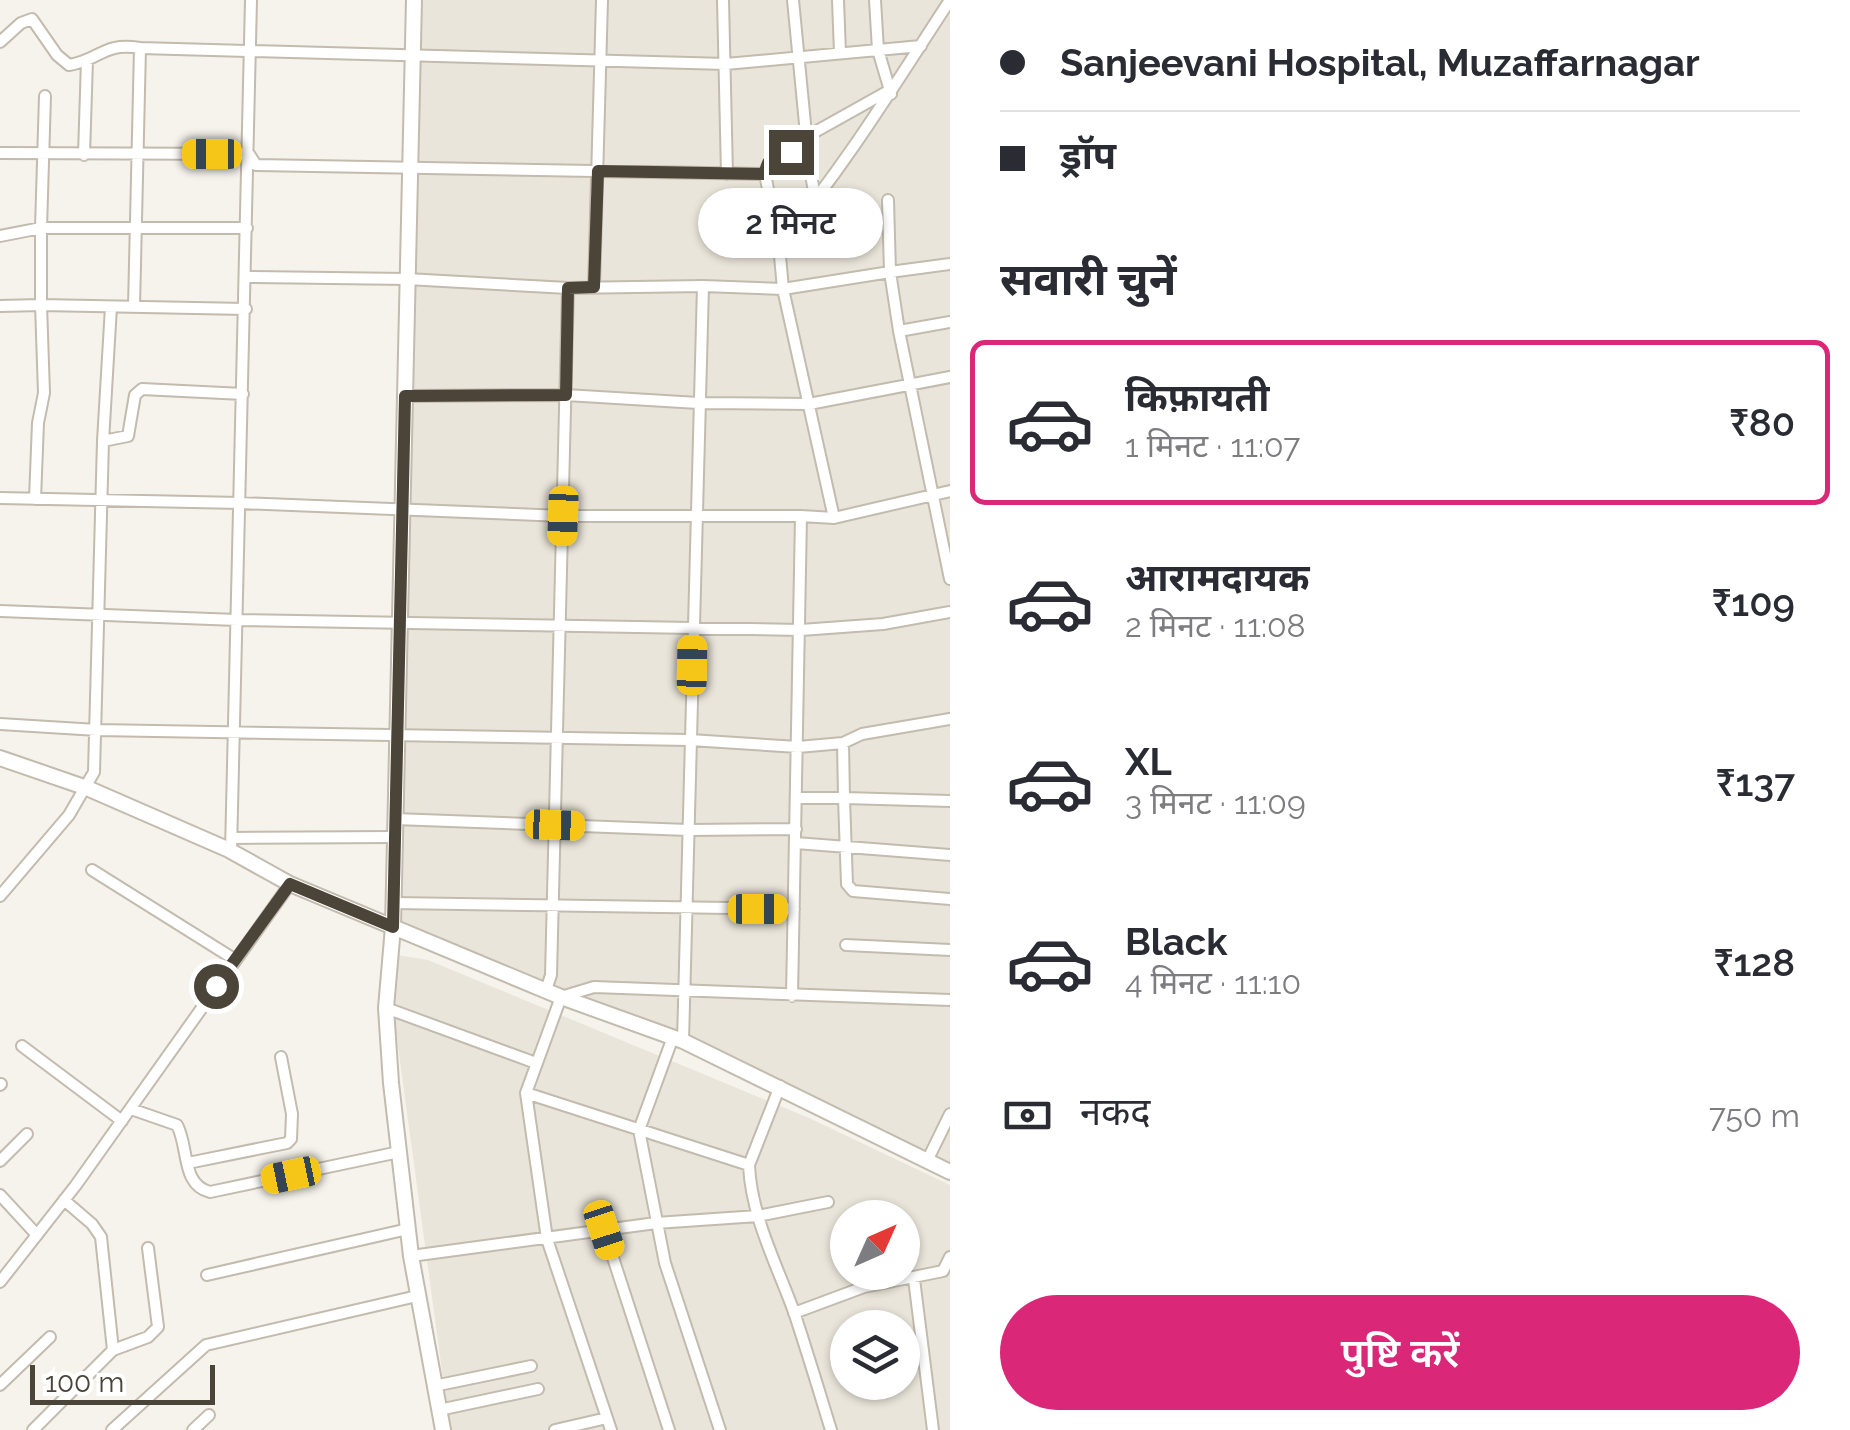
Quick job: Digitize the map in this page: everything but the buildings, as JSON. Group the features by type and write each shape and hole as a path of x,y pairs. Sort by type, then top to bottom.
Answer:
{"street":[{"path":"231,844 252,0"},
{"path":"414,0 396,819 386,1008 411,1256 442,1430"},
{"path":"594,287 602,0"},
{"path":"723,0 727,174"},
{"path":"793,0 806,141 816,201"},
{"path":"838,0 840,53"},
{"path":"875,0 878,50 890,92"},
{"path":"779,244 816,201 949,1"},
{"path":"0,42 20,23 32,19 64,62 75,65 112,46 413,58 726,64 920,46"},
{"path":"938,20 950,31"},
{"path":"134,308 140,48"},
{"path":"84,154 87,60"},
{"path":"834,518 783,289 779,244 764,174 772,160 890,92"},
{"path":"35,499 38,423 44,393 40,228 44,96"},
{"path":"0,153 249,154"},
{"path":"249,154 256,166 764,174"},
{"path":"888,200 890,272 899,331 950,578"},
{"path":"0,236 40,228 248,228"},
{"path":"246,277 408,279 568,288 783,289 950,264"},
{"path":"703,286 692,628 687,990 678,1039 639,1130 665,1263 720,1430"},
{"path":"546,990 551,975 568,288"},
{"path":"0,306 246,309"},
{"path":"0,896 69,815 94,772 101,615 100,501 111,307"},
{"path":"899,331 950,322"},
{"path":"405,396 566,395 698,404 809,404 950,377"},
{"path":"103,441 128,436 134,401 142,388 243,394"},
{"path":"0,498 563,516 834,518 950,491"},
{"path":"792,996 801,516"},
{"path":"0,611 237,620 801,630 883,624 950,612"},
{"path":"0,724 234,734 690,740 798,746 843,743 862,734 950,720"},
{"path":"843,743 847,884 853,891 950,899"},
{"path":"0,758 231,844 290,884 546,990 678,1039 950,1172"},
{"path":"797,798 950,801"},
{"path":"396,819 688,830 796,829"},
{"path":"231,844 394,838"},
{"path":"796,843 950,855"},
{"path":"92,870 234,960"},
{"path":"0,1282 131,1109 290,884"},
{"path":"393,903 794,909"},
{"path":"846,945 950,950"},
{"path":"562,996 594,987 950,1000"},
{"path":"562,996 526,1094 546,1238 611,1430"},
{"path":"386,1008 536,1062"},
{"path":"22,1046 122,1121"},
{"path":"188,1163 291,1139 292,1114 281,1058"},
{"path":"780,1086 749,1165 758,1216 832,1430"},
{"path":"526,1094 749,1165"},
{"path":"131,1109 178,1125 194,1184 210,1192 399,1152"},
{"path":"927,1160 950,1114"},
{"path":"0,1161 27,1134"},
{"path":"0,1195 36,1235"},
{"path":"64,1200 92,1224 101,1238 113,1350"},
{"path":"411,1256 656,1223 758,1216 828,1202"},
{"path":"207,1275 408,1229"},
{"path":"604,1230 670,1430"},
{"path":"33,1430 113,1350 148,1336 158,1327 148,1248"},
{"path":"920,1278 946,1273 950,1257"},
{"path":"794,1314 859,1290"},
{"path":"915,1290 933,1430"},
{"path":"112,1430 206,1345 417,1296"},
{"path":"0,1385 50,1337"},
{"path":"434,1386 531,1366"},
{"path":"439,1410 538,1389"},
{"path":"193,1430 209,1416"},
{"path":"555,1430 607,1418"}],"shaded area":[{"path":"415,0 950,0 950,1169 680,1037 394,926"},
{"path":"397,955 428,960 809,1118 950,1185 950,1430 450,1430 394,1017"}],"route":[{"path":"216,986 290,884 393,927 405,396 566,395 568,288 594,287 598,171 764,174 768,163 791,152"}]}
